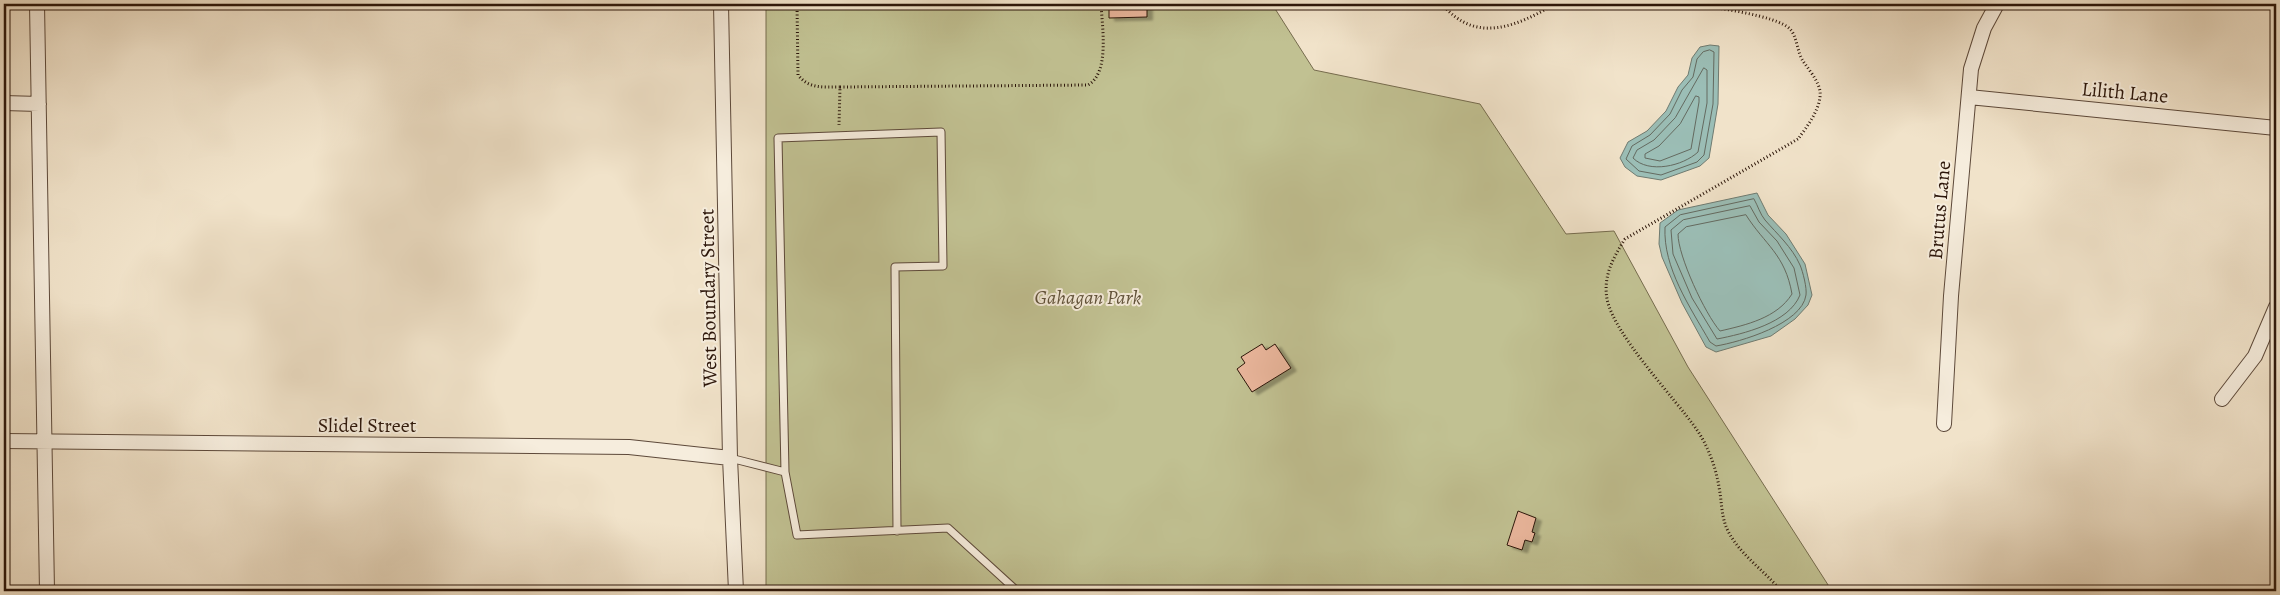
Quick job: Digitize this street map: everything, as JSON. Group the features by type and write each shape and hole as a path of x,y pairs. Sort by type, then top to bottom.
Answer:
{"street":[{"path":"37,4 46,442 47,591"},
{"name":"West Boundary Street","path":"721,4 730,458 736,591"},
{"name":"Brutus Lane","path":"1944,424 1951,296 1972,69 1984,28 1997,4"},
{"name":"Lilith Lane","path":"1969,97 2276,128"},
{"path":"4,103 39,104"},
{"path":"2222,399 2255,356 2276,308"},
{"name":"Slidel Street","path":"4,441 629,447 730,458"}],"lane":[{"path":"897,531 895,267 943,266 941,132 778,138 785,472 797,535 897,531 948,528 1017,591"},
{"path":"730,458 785,472"}],"path":[{"path":"797,4 798,75 804,82 812,86 840,87 1088,85 1094,81 1100,72 1102,4"},
{"path":"1442,4 1449,12 1463,21 1480,28 1515,24 1555,4"},
{"path":"1690,4 1756,15 1781,24 1791,30 1802,59 1820,92 1813,118 1798,139 1625,239 1612,259 1606,281 1608,300 1615,320 1634,349 1699,432 1713,463 1719,486 1722,513 1728,531 1738,545 1781,591"},
{"path":"838,136 840,87"}],"green space":[{"name":"Gahagan Park","path":"766,4 1272,4 1314,70 1480,104 1566,234 1614,231 1688,367 1832,591 766,591"}],"water":[{"path":"1719,46 1718,104 1709,158 1700,166 1661,180 1637,176 1625,167 1620,158 1628,142 1647,131 1666,111 1678,87 1688,75 1692,58 1700,47"},
{"path":"1757,193 1768,215 1786,234 1805,264 1812,295 1808,305 1795,319 1771,336 1716,352 1706,347 1682,303 1662,257 1659,244 1660,223 1678,210"}],"building":[{"path":"1109,4 1147,4 1147,17 1109,18"},
{"path":"1262,344 1266,350 1275,344 1291,368 1252,392 1237,369 1245,363 1241,357"},
{"path":"1518,511 1536,518 1532,532 1535,533 1532,542 1525,540 1522,550 1507,545"}]}
